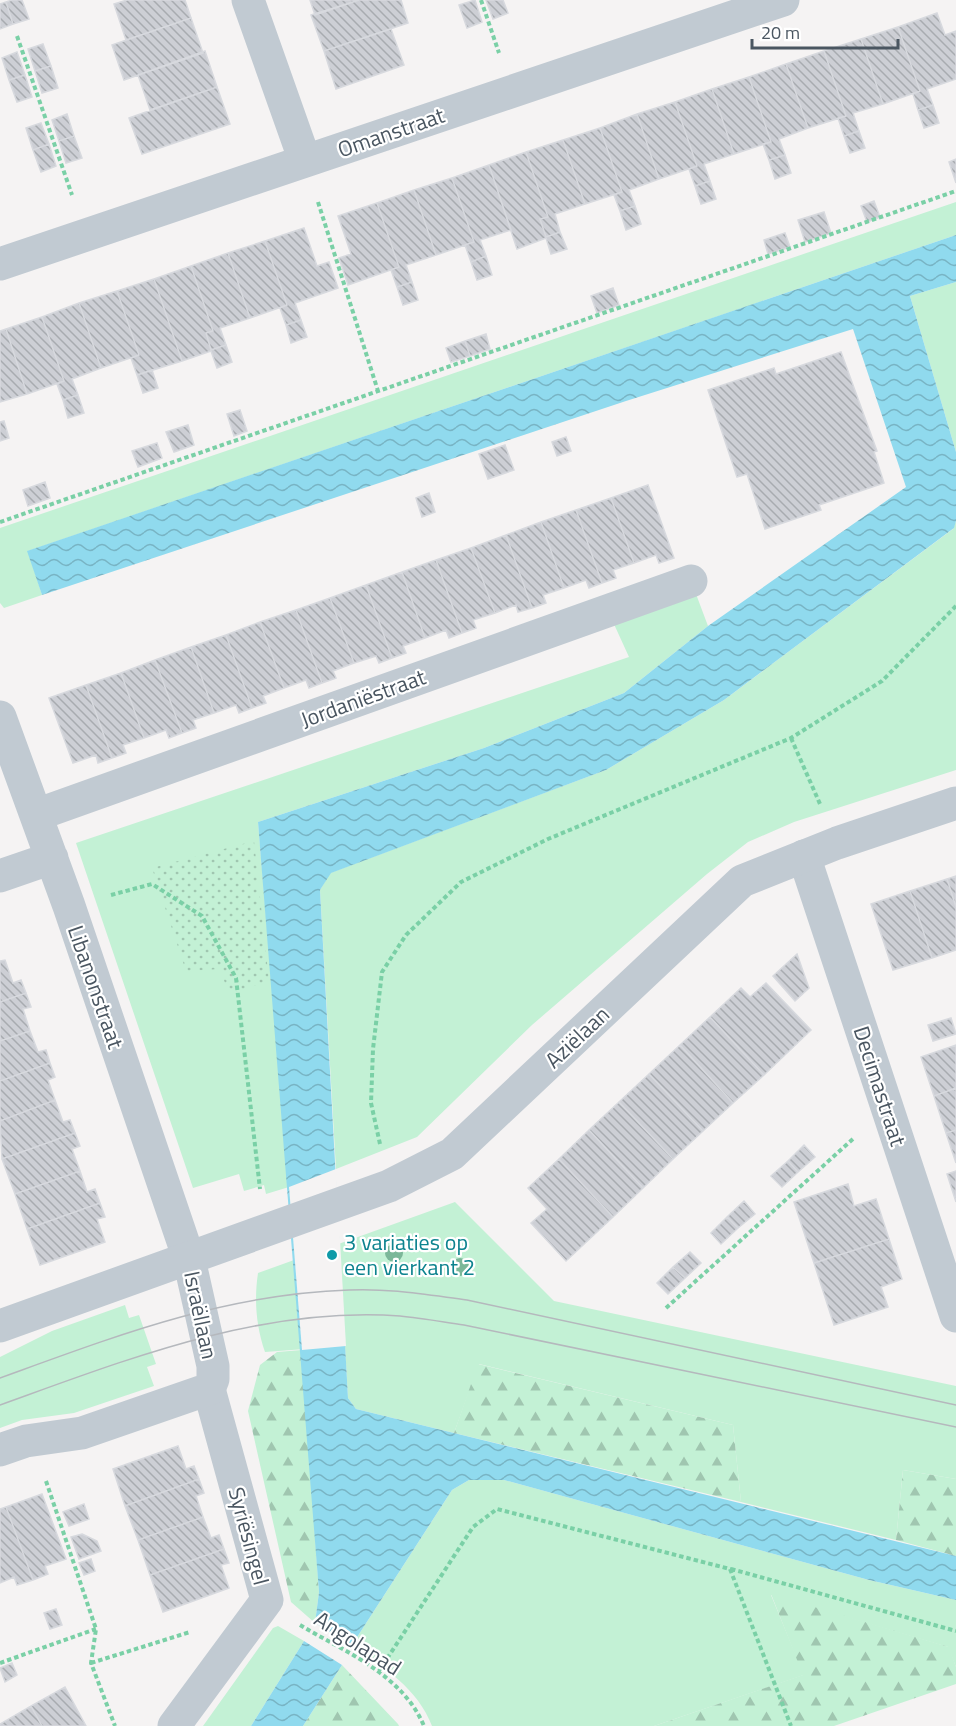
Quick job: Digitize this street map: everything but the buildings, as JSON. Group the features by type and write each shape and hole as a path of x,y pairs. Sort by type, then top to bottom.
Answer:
{"street":[{"path":"248,0 305,161"},
{"name":"Omanstraat","path":"0,264 512,92 728,9 783,0"},
{"name":"Jordaniëstraat","path":"36,815 691,581"},
{"name":"Libanonstraat","path":"0,717 69,906 189,1259"},
{"name":"Aziëlaan","path":"189,1259 389,1186 452,1154 742,881 837,843 956,803"},
{"name":"Decimastraat","path":"804,856 956,1316"},
{"path":"0,876 52,858"},
{"name":"Israëllaan","path":"0,1326 189,1259 213,1366 213,1379 209,1389 82,1433 33,1441 0,1450"},
{"name":"Syriësingel","path":"174,1726 267,1600 209,1389"}],"path":[{"path":"481,0 512,92"},
{"path":"17,36 86,235"},
{"path":"305,161 378,391"},
{"path":"0,522 956,191"},
{"path":"389,1186 371,1102 373,1049 382,972 406,935 461,882 548,839 791,738 882,681 956,606"},
{"path":"791,738 837,843"},
{"path":"69,906 152,884 202,916 236,978 271,1230"},
{"path":"666,1308 887,1108"},
{"path":"33,1441 96,1629 91,1663 115,1726"},
{"path":"379,1671 473,1527 496,1509 730,1569 956,1631"},
{"path":"730,1569 791,1726"},
{"name":"Angolapad","path":"292,1620 379,1671 405,1693 424,1726"},
{"path":"0,1663 96,1629"},
{"path":"91,1663 200,1629"}],"green space":[{"path":"956,202 956,235 28,551 42,595 4,608 0,603 0,528"},
{"path":"956,282 956,452 910,296"},
{"path":"956,521 956,770 794,822 748,842 707,874 532,1025 417,1137 336,1169 320,890 330,873 606,770 724,700 953,529"},
{"path":"696,594 708,626 624,693 484,748 258,822 289,1187 266,1194 264,1185 244,1191 239,1174 193,1188 76,843 629,657 613,622"},
{"path":"254,841 269,981 229,994 220,969 186,971 152,868"},
{"path":"455,1202 554,1301 956,1386 956,1479 903,1470 896,1540 741,1502 733,1425 479,1364 454,1433 356,1409 348,1398 345,1346 265,1352 257,1313 258,1273"},
{"path":"125,1305 129,1318 139,1315 156,1364 147,1367 154,1386 74,1413 22,1420 0,1428 0,1357 52,1331"},
{"path":"302,1350 319,1592 315,1623 291,1602 248,1411 260,1365 277,1352"},
{"path":"478,1364 733,1425 741,1502 454,1433"},
{"path":"903,1470 956,1479 956,1556 896,1540"},
{"path":"469,1480 504,1480 869,1580 956,1600 956,1667 948,1647 771,1595 804,1675 654,1726 432,1726 426,1713 409,1690 388,1671 352,1645 452,1490"},
{"path":"771,1594 949,1647 956,1667 956,1684 834,1726 654,1726 803,1675"},
{"path":"278,1626 304,1641 251,1726 203,1726 273,1628"},
{"path":"342,1665 398,1724 399,1726 303,1726"}],"water":[{"path":"956,235 956,282 910,296 956,452 956,521 954,528 724,700 606,770 331,873 320,890 348,1398 356,1409 956,1556 956,1600 869,1580 504,1480 469,1480 452,1490 352,1645 315,1623 319,1592 258,822 484,748 624,693 708,626 906,487 853,329 626,401 42,595 27,551"},
{"path":"304,1641 342,1665 303,1726 251,1726"}],"pier":[{"path":"336,1169 346,1346 302,1350 289,1187"}],"tram line":[{"path":"0,1378 128,1333 214,1309 303,1293 378,1290 467,1300 956,1405"},
{"path":"0,1405 97,1370 196,1339 297,1319 348,1315 400,1316 464,1325 956,1427"}],"place":[{"name":"3 variaties op een vierkant 2","path":"332,1255"}]}
